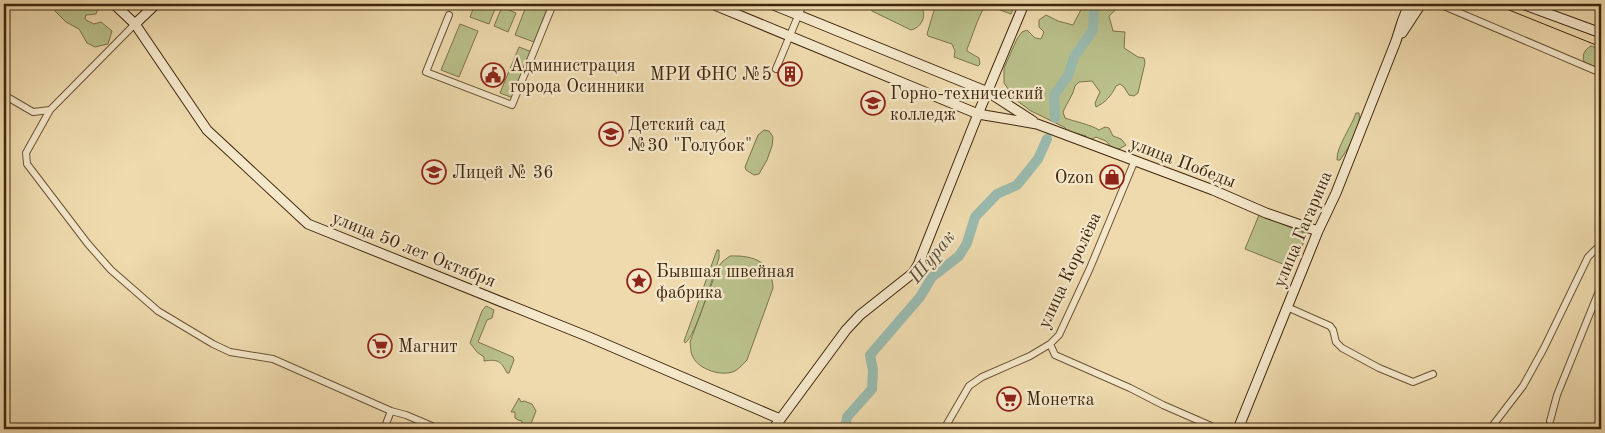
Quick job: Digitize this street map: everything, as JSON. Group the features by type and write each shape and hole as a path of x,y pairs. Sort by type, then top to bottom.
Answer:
{"street":[{"name":"улица 50 лет Октября","path":"114,4 135,24 207,130 308,224 590,337 780,419"},
{"path":"156,4 50,110 26,152 27,164 88,244 111,270 158,311 230,352 273,359 391,411 406,415 439,429"},
{"path":"449,15 426,72 512,105 553,4"},
{"name":"улица Победы","path":"712,4 978,114 1037,124 1213,190 1266,213 1318,231"},
{"name":"улица Победы","path":"771,4 988,92 1037,124"},
{"path":"776,69 803,4"},
{"path":"773,429 846,330 860,315 913,273 918,265 1024,4"},
{"name":"улица Гагарина","path":"1238,429 1318,231 1336,193 1409,4"},
{"name":"улица Гагарина","path":"1396,41 1421,4"},
{"path":"1439,4 1601,73"},
{"path":"1522,4 1542,7 1601,34"},
{"path":"4,95 33,112 50,110"},
{"name":"улица Королёва","path":"944,429 969,386 982,377 1022,360 1050,344 1059,335 1135,160"},
{"path":"1490,429 1523,386 1544,348 1588,257 1596,249 1601,249"},
{"path":"1550,421 1557,395 1601,286"},
{"path":"1287,307 1330,326 1336,342 1342,348 1378,368 1413,382 1433,374"},
{"path":"1050,344 1051,350 1055,354 1218,429"},
{"path":"384,429 391,411"}],"green space":[{"path":"55,4 96,5 98,8 96,14 86,15 85,18 94,24 101,22 112,31 108,44 95,47 87,43 79,29 66,22 55,11"},
{"path":"475,4 497,4 489,24 470,17"},
{"path":"527,4 549,4 534,42 515,35"},
{"path":"871,4 919,4 924,15 919,26 911,30 872,11"},
{"path":"936,4 949,4 956,9 958,4 1014,4 1014,7 1011,14 985,6 967,49 967,51 979,58 980,64 978,66 954,57 955,51 952,44 928,36"},
{"path":"1084,4 1122,4 1109,16 1113,31 1125,32 1124,48 1138,57 1144,58 1145,63 1138,93 1134,96 1129,95 1120,84 1116,86 1105,101 1096,107 1095,103 1100,92 1092,81 1079,82 1075,86 1063,112 1065,118 1099,130 1105,127 1109,128 1113,136 1121,139 1126,145 1119,149 1112,148 1106,141 1096,137 1092,139 1087,138 1086,136 1068,131 1064,127 1031,111 1016,100 1004,83 1004,68 1022,32 1027,30 1035,38 1041,39 1044,32 1039,27 1039,20 1046,15 1073,25"},
{"path":"502,7 516,13 508,32 494,26"},
{"path":"460,24 478,31 459,77 441,70"},
{"path":"1591,46 1601,49 1601,69 1584,62 1584,53"},
{"path":"519,47 532,52 513,98 500,93"},
{"path":"1356,113 1359,113 1359,118 1356,131 1340,160 1337,160 1339,149"},
{"path":"764,130 769,131 773,137 772,146 759,174 754,175 746,170 745,167 758,135"},
{"path":"1259,215 1307,234 1293,268 1245,249"},
{"path":"717,250 719,250 719,258 704,304 694,330 685,343 684,341"},
{"path":"730,256 747,257 760,262 769,272 773,288 747,360 735,371 718,373 700,366 696,362 691,353 690,342 718,267"},
{"path":"486,306 494,310 492,318 487,320 478,342 513,357 514,360 509,373 498,362 493,360 484,361 484,357 470,343 482,311"},
{"path":"519,398 521,402 524,401 532,404 536,411 529,429 521,429 522,421 515,418 515,412 511,412"}],"waterway":[{"name":"Шурак","path":"1055,118 1054,95 1068,76 1074,57 1093,30 1094,4"},
{"name":"Шурак","path":"845,429 847,417 872,389 873,370 870,355 920,297 932,277 959,256 967,243 975,217 997,194 1017,185 1038,159 1047,139"}],"tram line":[{"path":"1494,4 1601,47"}],"place":[{"name":"МРИ ФНС №5","path":"790,74"},
{"name":"Администрация города Осинники","path":"493,75"},
{"name":"Горно-технический колледж","path":"873,103"},
{"name":"Детский сад №30 \"Голубок\"","path":"611,134"},
{"name":"Лицей № 36","path":"434,172"},
{"name":"Ozon","path":"1112,177"},
{"name":"Бывшая швейная фабрика","path":"639,281"},
{"name":"Магнит","path":"380,346"},
{"name":"Монетка","path":"1009,399"}]}
